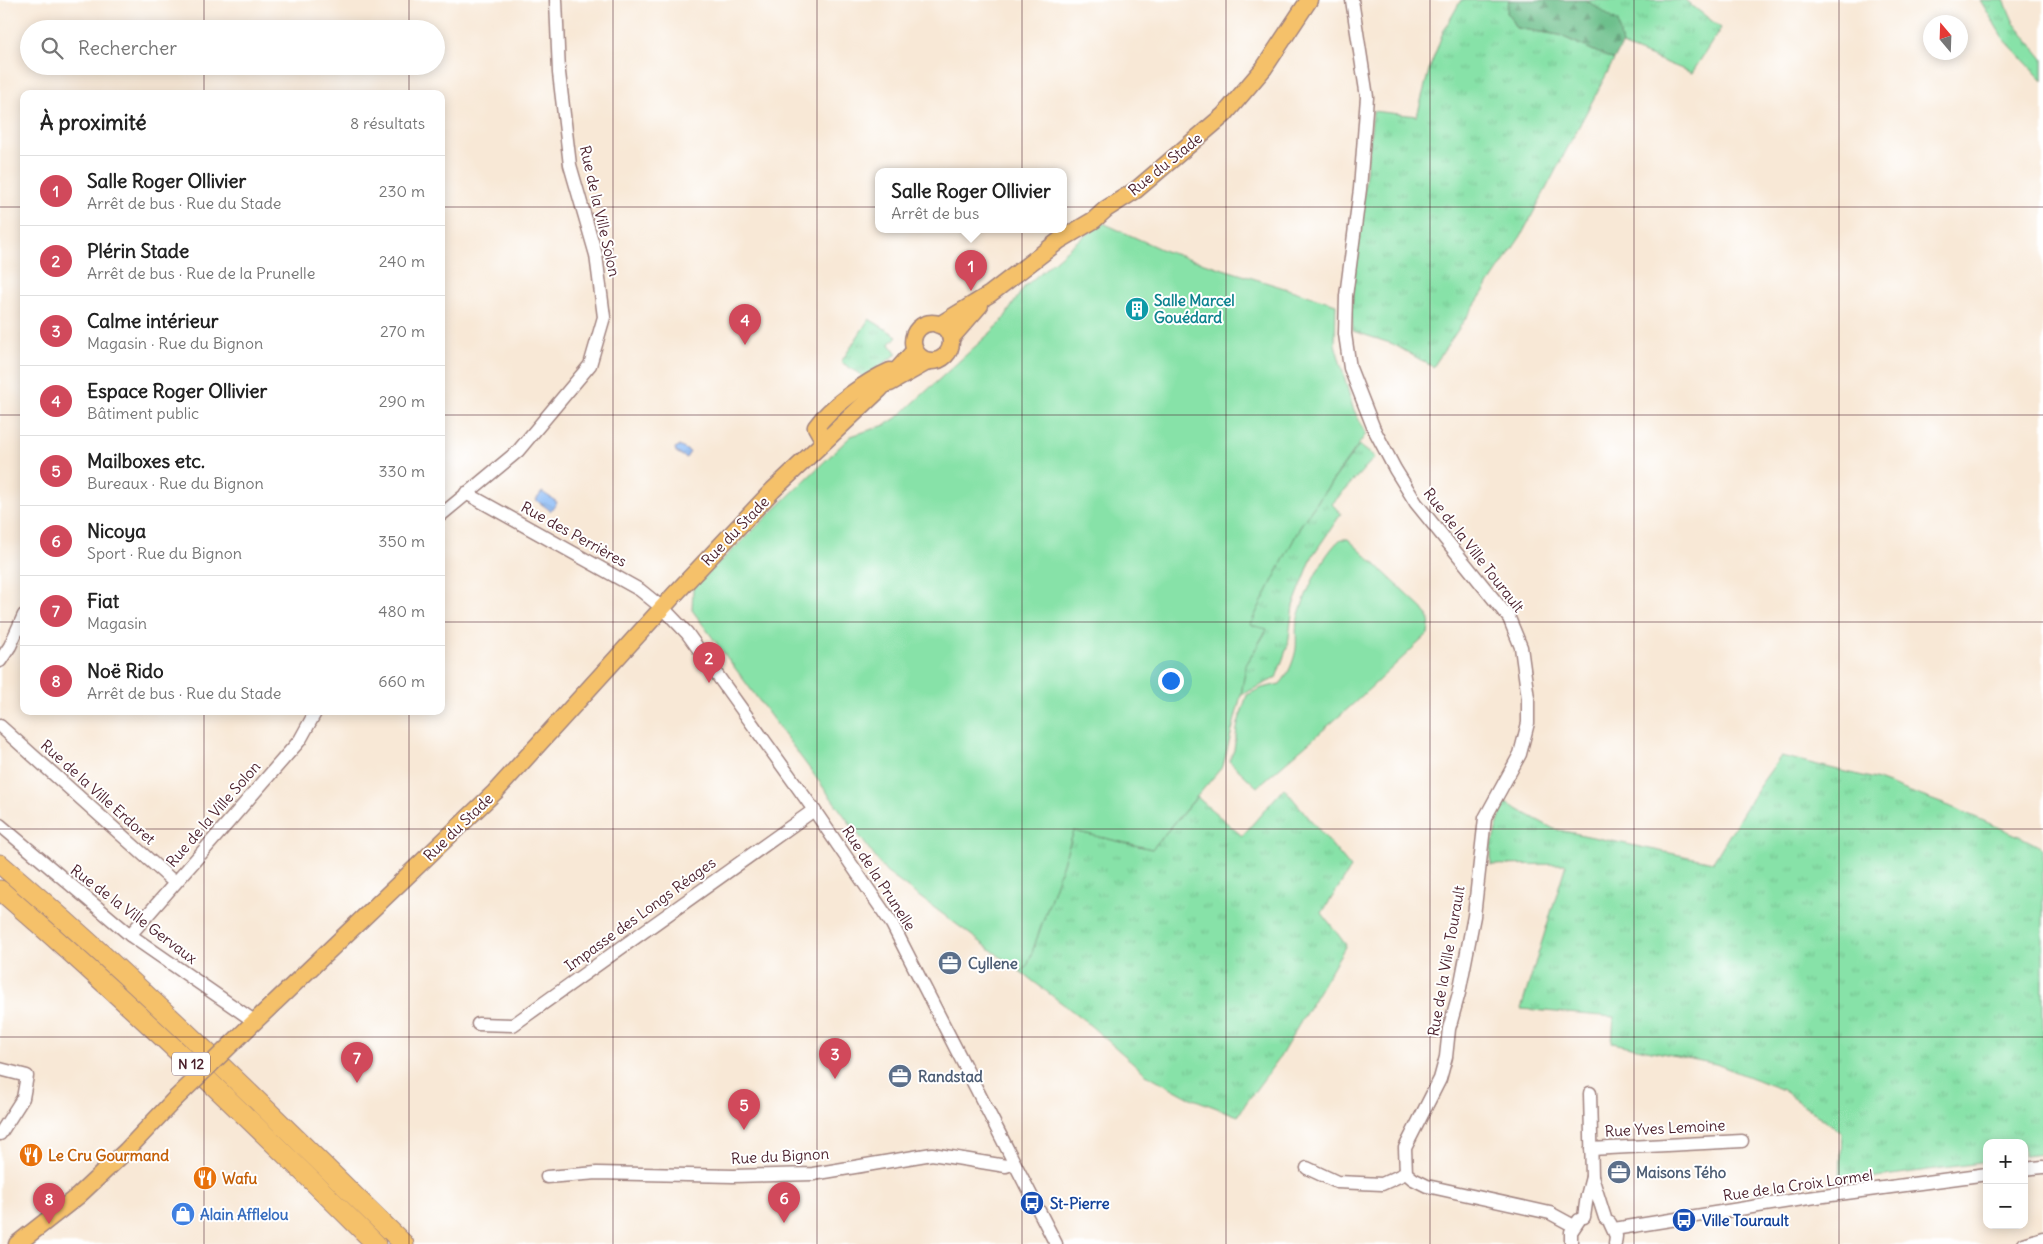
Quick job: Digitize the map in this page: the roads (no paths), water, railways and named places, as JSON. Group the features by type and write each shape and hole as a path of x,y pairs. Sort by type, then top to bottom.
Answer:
{"highway":[{"name":"N 12","path":"0,864 144,993 404,1244"},
{"name":"N 12","path":"0,890 110,987 249,1118 376,1244"}],"main road":[{"name":"Rue du Stade","path":"880,389 915,350 914,338 917,332 926,325 938,325 990,294 1060,240 1094,220 1106,209 1136,190 1224,115 1264,68 1308,0"},
{"name":"Rue du Stade","path":"17,1244 78,1196 126,1152 175,1099 495,792 662,608 773,490 820,434 880,389 929,361 935,361 946,355 950,350 950,338 990,294"},
{"path":"938,325 948,332 950,338"},
{"path":"915,350 918,355 929,361"},
{"path":"820,434 824,415 878,376 899,367"}],"street":[{"name":"Rue de la Ville Solon","path":"445,512 518,451 590,365 604,317 596,255 570,165 559,73 556,0"},
{"name":"Rue de la Ville Tourault","path":"1352,0 1368,96 1360,189 1346,296 1345,334 1350,368 1374,429 1416,503 1509,618 1521,647 1528,698 1528,724 1520,754 1485,818 1474,916 1459,993 1449,1029 1446,1057 1440,1079 1405,1148 1406,1173"},
{"name":"Rue des Perrières","path":"466,494 640,590 662,608"},
{"name":"Rue de la Prunelle","path":"662,608 687,633 814,810 892,924 1056,1244"},
{"path":"0,661 10,646 20,624"},
{"name":"Rue de la Ville Solon","path":"130,935 300,740 314,715"},
{"name":"Rue de la Ville Erdoret","path":"0,726 175,883"},
{"name":"Impasse des Longs Réages","path":"478,1024 514,1025 814,810"},
{"name":"Rue de la Ville Gervaux","path":"0,825 48,868 130,935 251,1025"},
{"path":"0,1068 27,1076 23,1098 0,1134"},
{"name":"Rue Yves Lemoine","path":"1590,1093 1592,1177 1605,1218"},
{"name":"Rue Yves Lemoine","path":"1591,1149 1742,1141"},
{"name":"Rue du Bignon","path":"547,1177 597,1173 733,1176 813,1174 932,1154 1006,1166 1013,1163"},
{"path":"2028,1169 2043,1167"},
{"path":"1307,1168 1337,1182 1382,1184 1406,1173 1413,1180 1427,1186 1550,1213 1574,1226"},
{"name":"Rue de la Croix Lormel","path":"1614,1228 1810,1198 1983,1175"},
{"name":"Rue Yves Lemoine","path":"1584,1217 1592,1177"},
{"path":"1571,1244 1571,1232 1574,1226 1584,1217 1591,1215 1605,1218 1614,1228 1616,1244"},
{"path":"2024,1244 2043,1238"}],"water":[{"path":"679,446 690,452 686,458 676,452 675,448"},
{"path":"542,492 557,502 551,511 536,500"}],"place":[{"name":"Salle Roger Ollivier","path":"971,291"},
{"name":"Salle Marcel Gouédard","path":"1137,309"},
{"name":"Espace Roger Ollivier","path":"745,345"},
{"name":"Plérin Stade","path":"709,683"},
{"name":"Cyllene","path":"950,963"},
{"name":"Randstad","path":"900,1076"},
{"name":"Calme intérieur","path":"835,1079"},
{"name":"Fiat","path":"357,1083"},
{"name":"Mailboxes etc.","path":"744,1130"},
{"name":"Le Cru Gourmand","path":"31,1155"},
{"name":"Maisons Tého","path":"1619,1172"},
{"name":"Wafu","path":"205,1178"},
{"name":"St-Pierre","path":"1032,1203"},
{"name":"Alain Afflelou","path":"183,1214"},
{"name":"Ville Tourault","path":"1684,1220"},
{"name":"Nicoya","path":"784,1223"},
{"name":"Noë Rido","path":"49,1224"}]}
